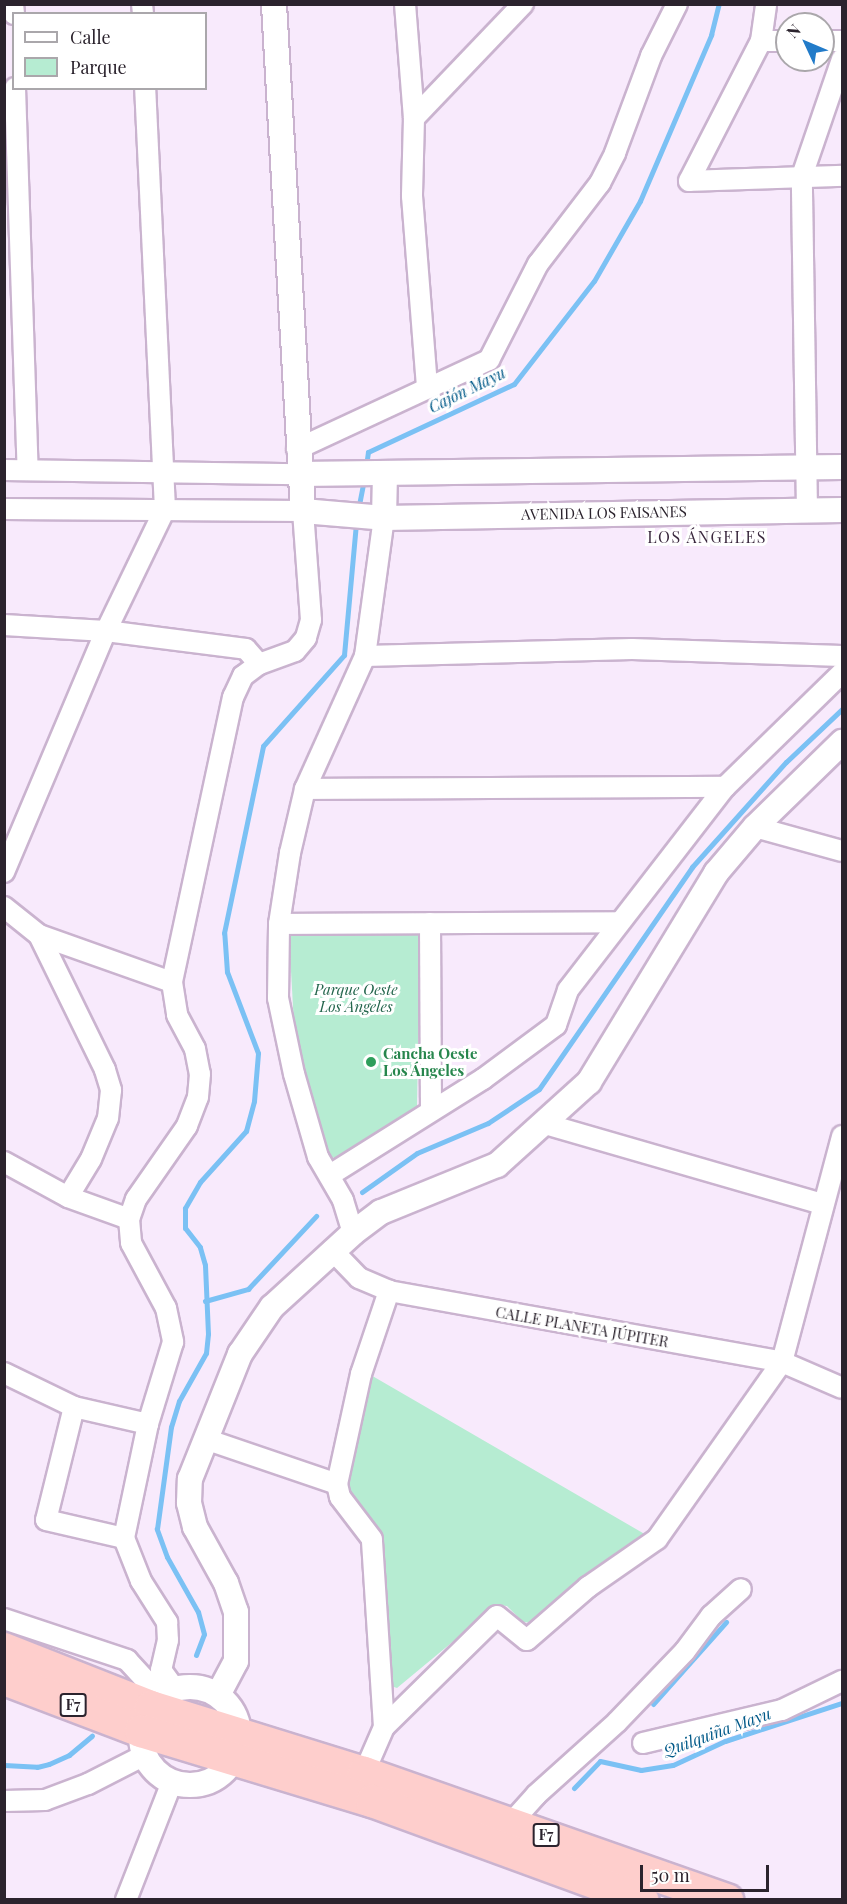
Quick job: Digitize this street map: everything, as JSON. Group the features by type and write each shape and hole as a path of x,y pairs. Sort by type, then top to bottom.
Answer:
{"highway":[{"name":"F7","path":"4,1649 155,1716 624,1896"},
{"name":"F7","path":"4,1679 155,1716"},
{"name":"F7","path":"236,1747 364,1773 727,1899"}],"street":[{"path":"4,1801 45,1800 88,1784 155,1716 199,1688 218,1695 235,1716 236,1747 220,1775 205,1783 172,1782 153,1768 155,1716 160,1670 168,1640 167,1622 141,1581 124,1538 148,1424 173,1342 172,1323 131,1244 129,1219 136,1199 187,1126 198,1097 200,1074 195,1049 177,1015 172,982 233,697 243,676 259,664 295,651 306,638 311,620 297,449 274,4"},
{"path":"405,4 414,118 412,196 427,387"},
{"path":"414,118 523,4"},
{"path":"297,449 489,360 538,264 600,183 615,153 651,56 677,4"},
{"path":"766,4 762,41 689,181 843,176"},
{"path":"762,41 775,41"},
{"path":"807,510 802,176 843,59"},
{"path":"15,90 28,470"},
{"path":"4,872 106,631 165,509 145,90"},
{"path":"4,470 370,474 843,467"},
{"path":"352,1233 343,1200 318,1157 297,1084 278,998 279,924 290,854 305,789 365,656 366,516 370,474"},
{"path":"4,509 303,511"},
{"name":"AVENIDA LOS FAISANES","path":"303,511 366,516 843,510"},
{"path":"4,625 106,631 246,649 259,664"},
{"path":"365,656 632,649 843,656"},
{"path":"330,1175 431,1110 483,1080 556,1025 568,990 618,922 725,787 843,673"},
{"path":"218,1695 236,1661 239,1640 236,1612 226,1583 195,1527 189,1503 190,1479 240,1354 272,1307 352,1233 381,1212 497,1165 589,1082 716,873 755,827 843,742"},
{"path":"305,789 725,787"},
{"path":"755,827 843,851"},
{"path":"4,907 39,935 172,982"},
{"path":"279,924 618,922"},
{"path":"430,923 431,1110"},
{"path":"39,935 105,1070 111,1090 108,1118 91,1159 68,1197"},
{"path":"544,1124 823,1204"},
{"path":"364,1773 384,1727 496,1616 528,1640 588,1587 657,1539 782,1362 843,1136"},
{"path":"4,1162 68,1197 129,1219"},
{"name":"CALLE PLANETA JÚPITER","path":"332,1250 359,1278 389,1291 782,1362 843,1388"},
{"path":"384,1727 372,1539 340,1497 337,1484 361,1374 389,1291"},
{"path":"4,1373 74,1407 148,1424"},
{"path":"74,1407 46,1520 124,1538"},
{"path":"205,1439 337,1484"},
{"path":"511,1823 536,1795 617,1722 685,1651 711,1616 741,1589"},
{"path":"4,1619 127,1660 155,1716"},
{"path":"643,1743 782,1710 843,1681"},
{"path":"126,1899 172,1782"}],"green space":[{"name":"Parque Oeste Los Ángeles","path":"420,932 417,1107 337,1159 329,1156 294,1025 289,934"},
{"path":"369,1374 648,1536 587,1573 534,1623 523,1622 507,1606 497,1605 397,1688 391,1686 382,1533 348,1492"}],"waterway":[{"name":"Cajón Mayu","path":"366,466 368,452 514,384 594,281 640,201 711,35 719,4"},
{"name":"Cajón Mayu","path":"358,510 364,478"},
{"path":"196,1655 204,1634 198,1612 167,1557 157,1529 171,1427 179,1401 206,1353 208,1334 205,1265 200,1247 185,1228 185,1208 200,1182 246,1131 254,1101 258,1053 227,972 224,933 263,746 344,655 356,522"},
{"path":"362,1192 417,1153 488,1123 539,1089 692,867 786,762 842,709"},
{"path":"205,1301 248,1289 316,1216"},
{"path":"653,1704 726,1622"},
{"name":"Quilquiña Mayu","path":"574,1788 600,1761 641,1770 673,1765 725,1741 842,1703"},
{"path":"4,1765 37,1767 49,1764 69,1755 92,1736"}],"place":[{"name":"Cancha Oeste Los Ángeles","path":"371,1062"}],"district":[{"name":"LOS ÁNGELES","path":"707,537"}]}
